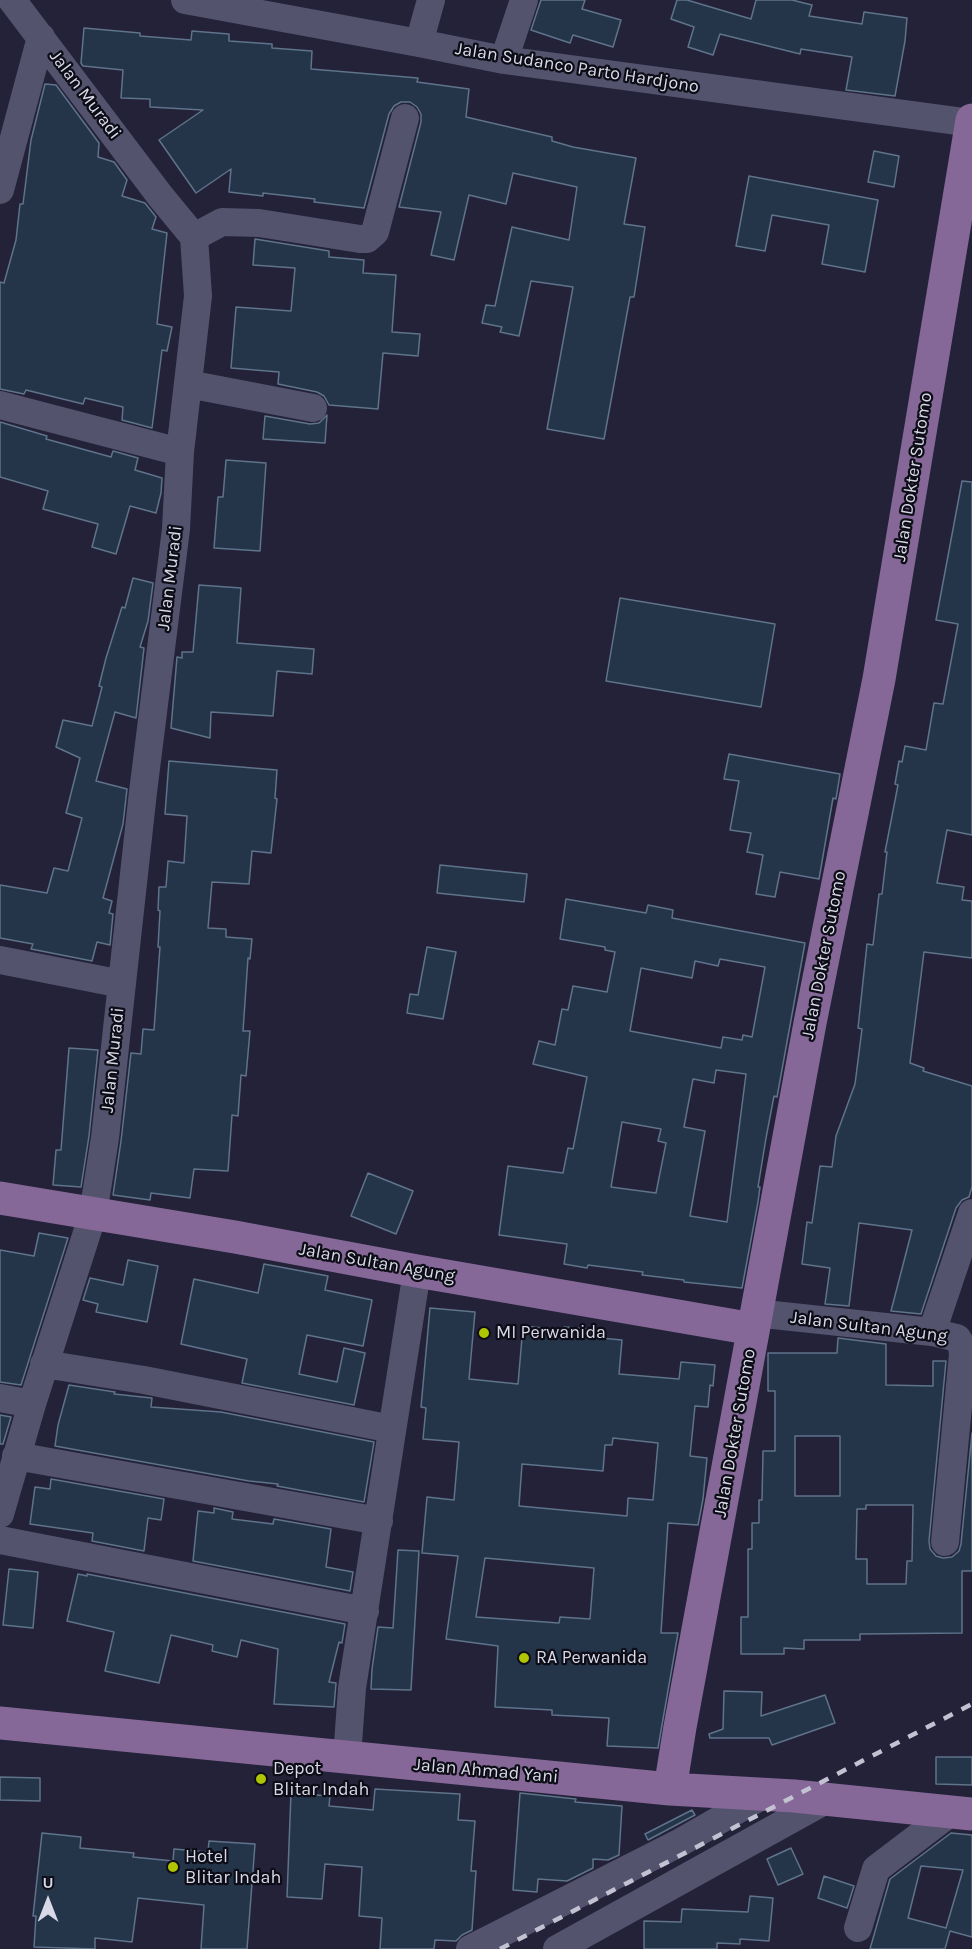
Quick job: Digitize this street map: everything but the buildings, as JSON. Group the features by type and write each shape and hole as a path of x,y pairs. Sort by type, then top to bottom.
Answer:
{"main road":[{"name":"Jalan Dokter Sutomo","path":"672,1774 810,1023 879,679 972,122"},
{"name":"Jalan Sultan Agung","path":"0,1198 235,1237 417,1271 754,1321"},
{"name":"Jalan Ahmad Yani","path":"0,1723 346,1758 672,1774 763,1795 962,1813"}],"street":[{"name":"Jalan Muradi","path":"0,1514 44,1364 93,1214 105,1138 143,792 176,529 180,452 198,296 194,237 161,197 12,0"},
{"name":"Jalan Sudanco Parto Hardjono","path":"184,0 504,60 972,122"},
{"path":"419,43 431,0"},
{"path":"504,60 524,0"},
{"path":"0,190 40,37"},
{"path":"194,237 222,222 260,223 367,239 375,232 405,118"},
{"path":"188,384 313,408"},
{"path":"0,405 180,452"},
{"path":"0,960 122,984"},
{"path":"932,1332 972,1213"},
{"path":"346,1758 352,1688 380,1521 417,1271"},
{"name":"Jalan Sultan Agung","path":"754,1321 932,1332 957,1338 963,1346 963,1354 945,1542"},
{"path":"44,1364 144,1380 392,1429"},
{"path":"0,1398 32,1404"},
{"path":"16,1456 380,1521"},
{"path":"0,1540 365,1611"},
{"path":"470,1949 681,1842 763,1795"},
{"path":"557,1949 826,1800"},
{"path":"858,1928 876,1869 962,1813"}],"railway":[{"path":"500,1949 972,1704"}],"place":[{"name":"MI Perwanida","path":"484,1333"},
{"name":"RA Perwanida","path":"524,1658"},
{"name":"Depot Blitar Indah","path":"261,1779"},
{"name":"Hotel Blitar Indah","path":"173,1867"}]}
